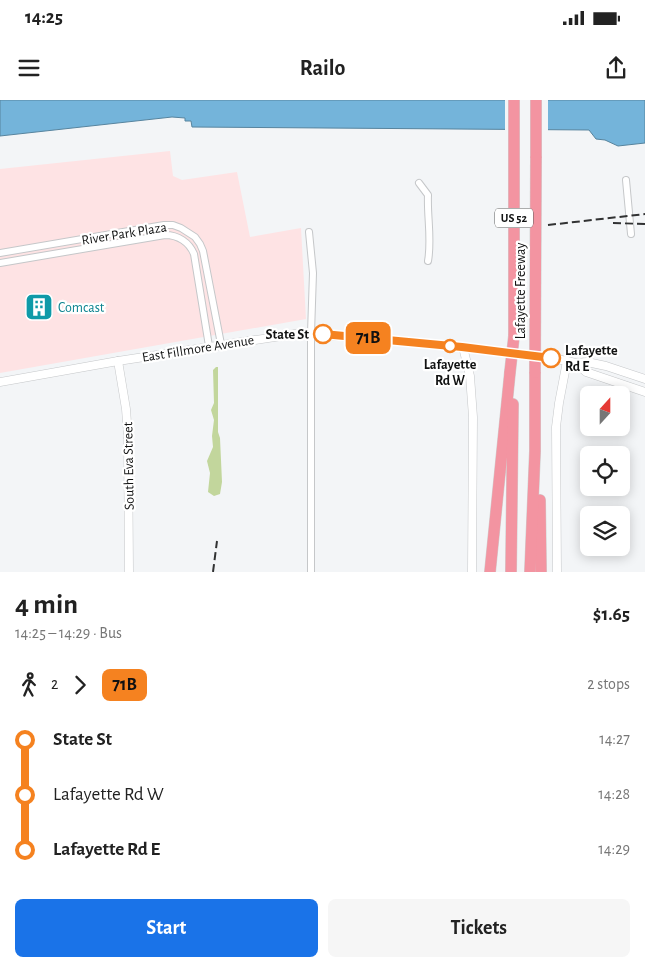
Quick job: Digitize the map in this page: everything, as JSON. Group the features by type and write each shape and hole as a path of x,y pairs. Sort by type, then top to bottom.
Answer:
{"highway":[{"name":"Lafayette Freeway","path":"512,372 514,336 514,100"},
{"name":"Lafayette Freeway","path":"530,572 535,451 536,100"},
{"path":"490,572 512,372"},
{"path":"511,572 512,372"},
{"path":"535,451 540,498 541,572"}],"street":[{"path":"626,180 630,234"},
{"path":"419,183 428,195 427,211 430,246 428,260"},
{"name":"River Park Plaza","path":"0,253 164,225 173,225 181,228 195,237 203,251 221,344"},
{"path":"309,232 313,273 311,333 311,572"},
{"name":"River Park Plaza","path":"0,263 165,235 177,236 188,244 194,254 209,346"},
{"name":"East Fillmore Avenue","path":"0,382 289,333 311,333 462,347 572,362 587,362 645,378"},
{"path":"462,347 470,376 473,417 472,572"},
{"name":"South Eva Street","path":"118,361 128,436 128,572"},
{"path":"557,572 556,427 559,403 572,362"},
{"name":"East Fillmore Avenue","path":"572,362 586,372 645,392"}],"shaded area":[{"path":"170,151 173,176 182,180 237,172 250,237 301,228 306,319 0,373 0,169"}],"green space":[{"path":"218,367 218,432 220,438 222,482 220,494 214,496 208,492 210,473 207,461 213,447 214,420 211,410 214,403 213,370"}],"water":[{"path":"0,100 645,100 645,143 618,146 605,140 596,139 589,130 192,127 191,121 185,121 185,118 172,117 0,136"}],"pier":[{"path":"505,100 548,100 548,132 505,132"}],"railway":[{"path":"548,225 645,214"},
{"path":"613,223 645,224"},
{"path":"213,572 217,541"}],"bus line":[{"name":"71B","path":"323,334 462,347 551,358"}],"place":[{"name":"Comcast","path":"39,307"},
{"name":"State St","path":"323,334"},
{"name":"Lafayette Rd W","path":"450,346"},
{"name":"Lafayette Rd E","path":"551,358"}]}
